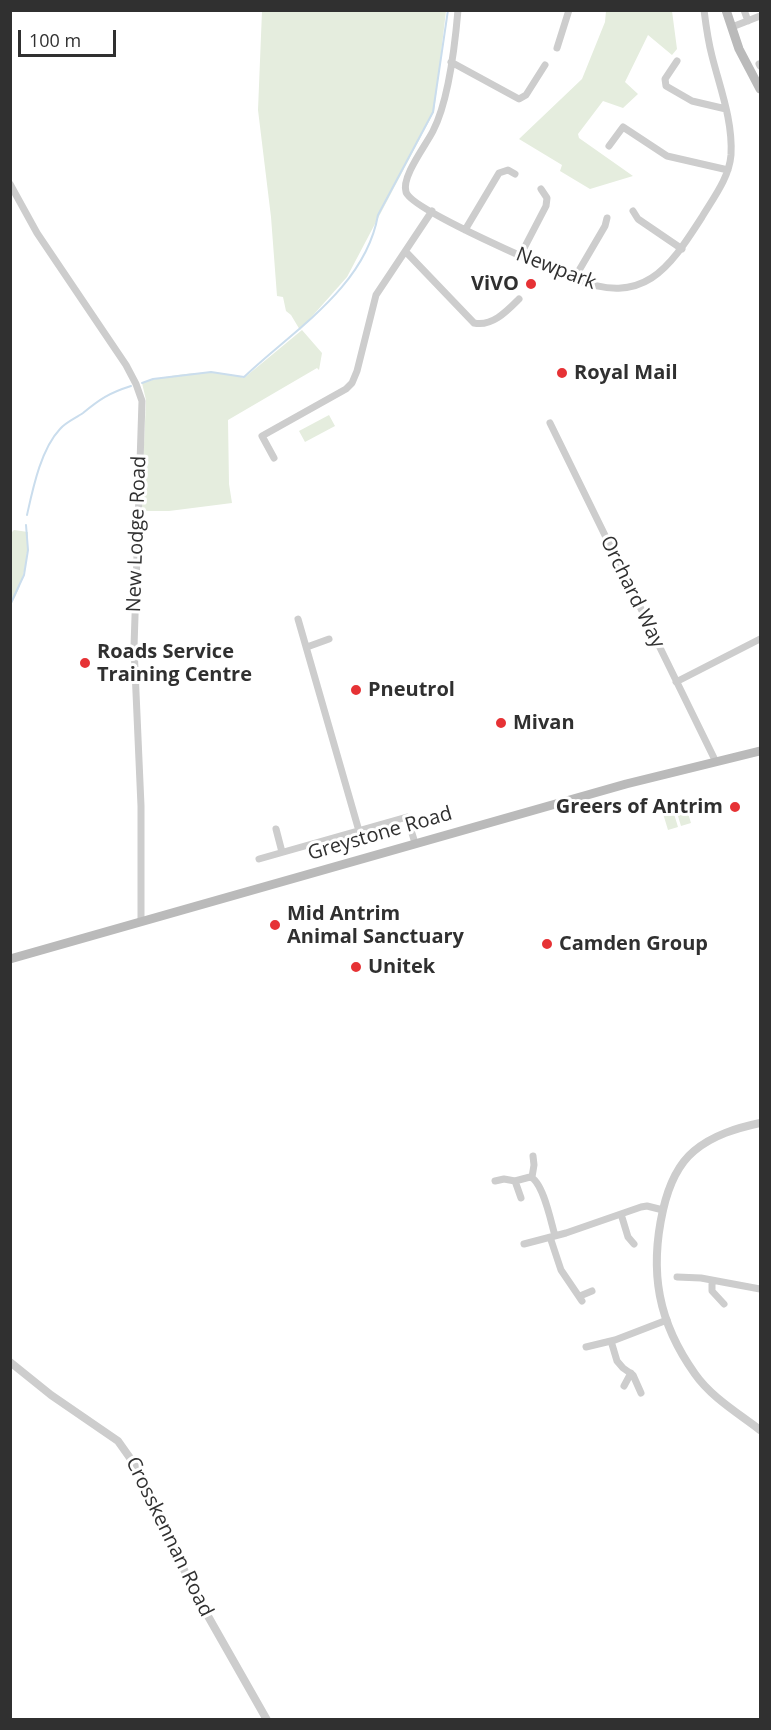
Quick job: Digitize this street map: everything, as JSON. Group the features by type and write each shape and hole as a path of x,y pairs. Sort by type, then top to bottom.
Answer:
{"main road":[{"path":"726,10 744,59 760,89"},
{"name":"Greystone Road","path":"10,959 715,760 760,751"}],"street":[{"name":"Newpark","path":"458,10 444,98 436,125 407,177 405,185 410,198 465,230 520,256 574,279 601,287 618,288 635,285 656,276 682,249 720,189 728,170 731,141 704,10"},
{"path":"557,48 569,10"},
{"path":"744,10 748,21"},
{"path":"732,27 760,16"},
{"path":"677,61 664,79 666,86 692,101 726,109"},
{"path":"451,62 519,99 526,95 545,65"},
{"path":"609,146 623,127 667,156 728,170"},
{"path":"465,230 498,174 505,170 515,174"},
{"name":"New Lodge Road","path":"10,184 37,233 126,365 142,401 134,647 141,806 141,921"},
{"path":"520,256 546,206 546,196 541,189"},
{"path":"633,211 638,219 682,249"},
{"path":"274,458 262,436 346,389 352,383 376,295 432,212"},
{"path":"574,279 605,226 607,218"},
{"path":"406,252 474,323 483,323 500,317 519,299"},
{"name":"Orchard Way","path":"550,423 715,760"},
{"path":"298,619 359,831"},
{"path":"307,647 329,639"},
{"path":"676,682 760,639"},
{"path":"259,859 407,817 416,843"},
{"path":"276,829 282,852"},
{"path":"760,1122 722,1134 694,1151 674,1178 658,1232 655,1265 659,1293 667,1320 682,1354 702,1384 760,1430"},
{"path":"532,1177 533,1156"},
{"path":"495,1181 504,1179 515,1181 532,1177"},
{"path":"532,1177 541,1189 561,1270 581,1298 592,1291"},
{"path":"515,1181 521,1198"},
{"path":"524,1244 643,1206 663,1210"},
{"path":"621,1214 628,1237 634,1244"},
{"path":"677,1277 701,1278 760,1289"},
{"path":"712,1281 712,1291 724,1304"},
{"path":"585,1347 611,1341 667,1320"},
{"path":"611,1341 620,1365 635,1378 641,1393"},
{"name":"Crosskennan Road","path":"10,1362 51,1395 118,1441 126,1451 155,1503 192,1588 267,1719"},
{"path":"624,1386 631,1373"}],"green space":[{"path":"262,11 446,11 434,112 347,277 300,330 286,311 283,297 277,296 271,217 258,110"},
{"path":"606,11 672,11 677,49 672,55 648,35 625,82 638,94 623,108 603,101 578,134 579,138 633,176 590,189 560,171 562,165 519,139 582,79 605,22"},
{"path":"302,330 322,353 319,370 317,368 228,420 229,484 232,503 169,511 141,511 146,400 142,383 193,373 220,373 244,378"},
{"path":"329,415 335,426 305,442 299,431"},
{"path":"14,530 28,532 28,541 22,579 11,605 10,534"},
{"path":"684,800 691,823 681,826 674,803"},
{"path":"671,804 678,827 668,830 661,807"}],"waterway":[{"path":"142,383 153,379 211,372 244,377 305,324 343,286 371,241 378,215 433,112 448,10"},
{"path":"27,515 35,481 53,437 65,424 105,397 131,386"},
{"path":"10,605 24,575 28,550 26,525"}],"place":[{"name":"ViVO","path":"531,284"},
{"name":"Royal Mail","path":"562,373"},
{"name":"Roads Service Training Centre","path":"85,663"},
{"name":"Pneutrol","path":"356,690"},
{"name":"Mivan","path":"501,723"},
{"name":"Greers of Antrim","path":"735,807"},
{"name":"Mid Antrim Animal Sanctuary","path":"275,925"},
{"name":"Camden Group","path":"547,944"},
{"name":"Unitek","path":"356,967"}]}
